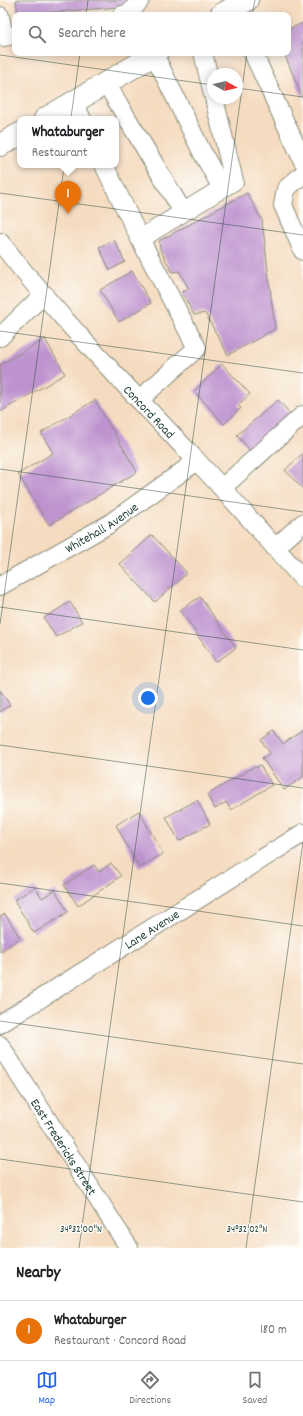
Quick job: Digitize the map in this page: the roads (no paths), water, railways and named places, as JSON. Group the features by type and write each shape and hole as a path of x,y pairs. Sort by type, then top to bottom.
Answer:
{"main road":[{"path":"56,116 78,110 106,83 153,56"},
{"path":"0,145 17,136"}],"street":[{"path":"131,12 140,0"},
{"path":"0,16 4,36 12,35"},
{"path":"157,56 203,154 222,188"},
{"path":"204,56 207,69"},
{"path":"254,56 303,161"},
{"path":"106,83 183,212"},
{"path":"140,239 234,181 215,104"},
{"path":"105,168 196,348 139,400"},
{"path":"303,174 286,189 283,206 303,251"},
{"name":"Concord Road","path":"0,242 44,294 139,400 222,488 303,578"},
{"path":"1,333 44,294"},
{"path":"222,488 303,415"},
{"name":"Whitehall Avenue","path":"0,586 109,524 197,461"},
{"path":"275,548 303,523"},
{"name":"Lane Avenue","path":"0,1024 303,833"},
{"name":"East Fredericks Street","path":"0,1045 129,1248"}],"place":[{"name":"Whataburger","path":"68,214"}]}
